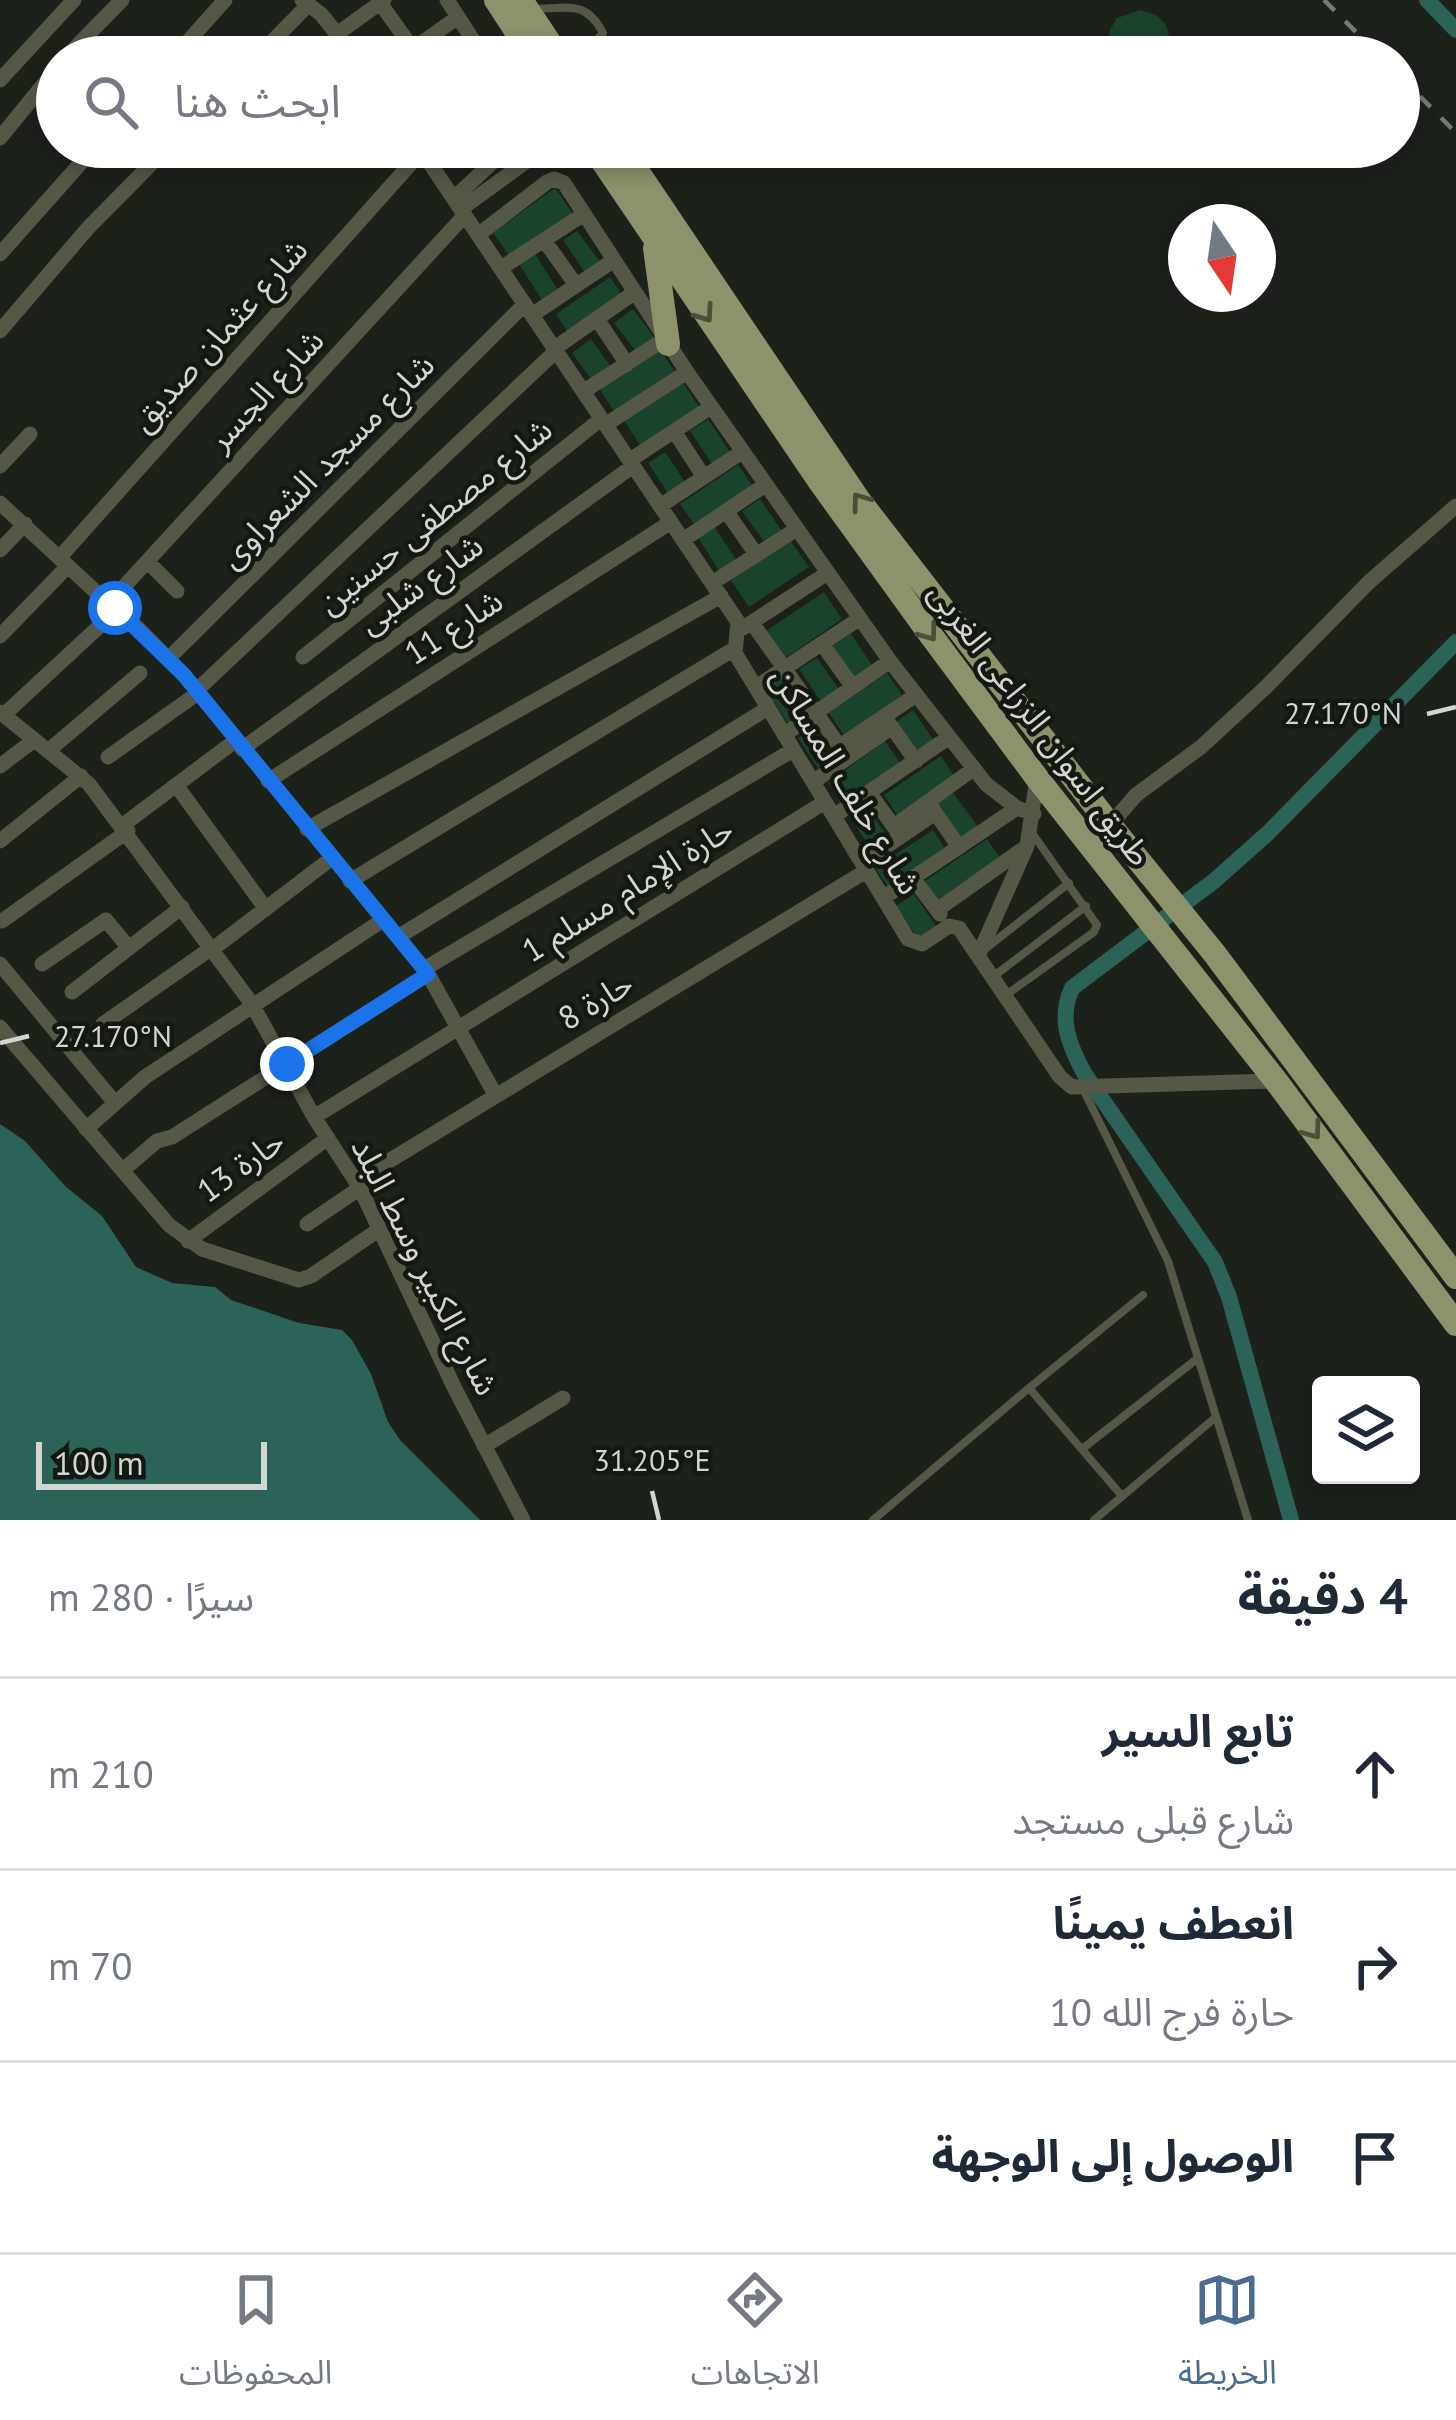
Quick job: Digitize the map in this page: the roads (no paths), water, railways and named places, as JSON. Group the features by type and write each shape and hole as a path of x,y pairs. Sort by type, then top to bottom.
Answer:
{"main road":[{"path":"496,0 519,36"},
{"path":"524,3 545,36"},
{"name":"طريق اسوان الزراعى الغربى","path":"618,168 653,240 820,482 1037,778 1276,1081 1454,1317"},
{"name":"طريق اسوان الزراعى الغربى","path":"622,168 858,499 1214,953 1456,1277"},
{"path":"653,240 667,342"}],"street":[{"path":"41,36 74,0"},
{"path":"87,36 122,0"},
{"path":"193,36 225,0"},
{"path":"447,0 469,36"},
{"path":"275,36 306,1 337,34 382,2 399,36"},
{"path":"431,36 458,17"},
{"path":"0,80 36,41"},
{"path":"0,138 36,94"},
{"path":"0,254 76,168"},
{"path":"0,331 88,227 147,168"},
{"name":"شارع عثمان صديق","path":"0,636 412,168"},
{"path":"434,168 738,622 784,669 844,752"},
{"path":"460,207 492,168"},
{"path":"460,207 515,168"},
{"path":"478,235 554,179 564,183 686,372 826,574 972,770 1028,825"},
{"name":"شارع الجسر","path":"0,713 113,606 460,207"},
{"path":"501,268 584,214"},
{"path":"544,240 576,285"},
{"name":"شارع مسجد الشعراوى","path":"169,658 528,310 614,260"},
{"path":"108,757 197,692 555,350 635,292"},
{"path":"597,319 627,364"},
{"path":"584,391 667,342"},
{"name":"شارع مصطفى حسنين","path":"303,657 603,422 686,372"},
{"name":"شارع شلبى","path":"2,921 176,785 239,745 711,407"},
{"path":"674,431 704,477"},
{"path":"0,466 30,434"},
{"path":"660,506 742,452"},
{"path":"683,540 764,484"},
{"path":"0,503 169,658 426,972 496,1096"},
{"path":"1110,825 1136,795 1191,754 1266,687 1369,582 1456,506"},
{"path":"726,511 756,554"},
{"name":"شارع 11","path":"268,781 671,522"},
{"path":"0,550 25,524"},
{"path":"307,829 716,590 756,554 795,530"},
{"path":"148,562 178,591"},
{"path":"745,627 826,574"},
{"path":"756,687 859,619"},
{"name":"شارع خلف المساكن","path":"745,627 734,649 912,942 927,942 949,926 959,928 1060,1077 1066,1084 1086,1089"},
{"path":"822,644 853,687"},
{"path":"350,881 734,649"},
{"path":"123,1170 157,1142 172,1137 789,742 816,712 890,661"},
{"path":"48,751 140,673"},
{"path":"813,782 916,695"},
{"path":"398,937 768,708"},
{"name":"شارع الكبير وسط البلد","path":"0,713 81,776 125,828 252,1004 314,1117 358,1185 524,1520"},
{"path":"888,722 916,760"},
{"name":"حارة الإمام مسلم 1","path":"314,1117 829,809 869,792 949,738"},
{"path":"0,766 33,741"},
{"name":"حارة 8","path":"307,1224 358,1185 496,1096 864,867 897,831 972,770"},
{"path":"0,841 81,776"},
{"path":"979,954 1028,825 1037,778"},
{"path":"176,785 266,909"},
{"path":"869,792 897,831"},
{"path":"931,807 959,847"},
{"path":"883,898 959,847 1028,825"},
{"path":"937,910 1028,825"},
{"path":"103,1024 214,948 332,858"},
{"path":"913,878 949,926"},
{"path":"72,992 182,907"},
{"path":"42,964 106,920 130,948"},
{"path":"86,1129 145,1077 383,920"},
{"path":"0,964 115,1103"},
{"path":"0,1027 169,1225 188,1240 217,1255 298,1280 377,1231"},
{"path":"1086,1089 1276,1081"},
{"name":"حارة 13","path":"188,1240 328,1138"},
{"path":"484,1446 563,1397"}],"lane":[{"path":"524,3 541,9 566,1 580,3 600,25 601,36"},
{"path":"1006,995 1094,932 1097,921 1028,825"},
{"path":"979,954 1069,883"},
{"path":"994,976 1086,906"},
{"path":"1086,1089 1168,1261 1248,1520"},
{"path":"873,1520 1143,1295"},
{"path":"1082,1449 1198,1358"},
{"path":"1029,1388 1122,1496"},
{"path":"1094,1520 1216,1417"}],"water":[{"path":"0,1124 25,1141 65,1186 102,1216 136,1267 172,1283 215,1287 231,1300 299,1323 342,1330 371,1374 388,1422 400,1440 480,1520 0,1520"}],"waterway":[{"path":"1427,0 1456,30"},
{"path":"1291,1520 1215,1262 1084,1073 1067,1032 1068,999 1072,988 1214,881 1268,833 1456,642"}],"railway":[{"path":"1324,0 1360,36"},
{"path":"1420,96 1456,133"}]}
